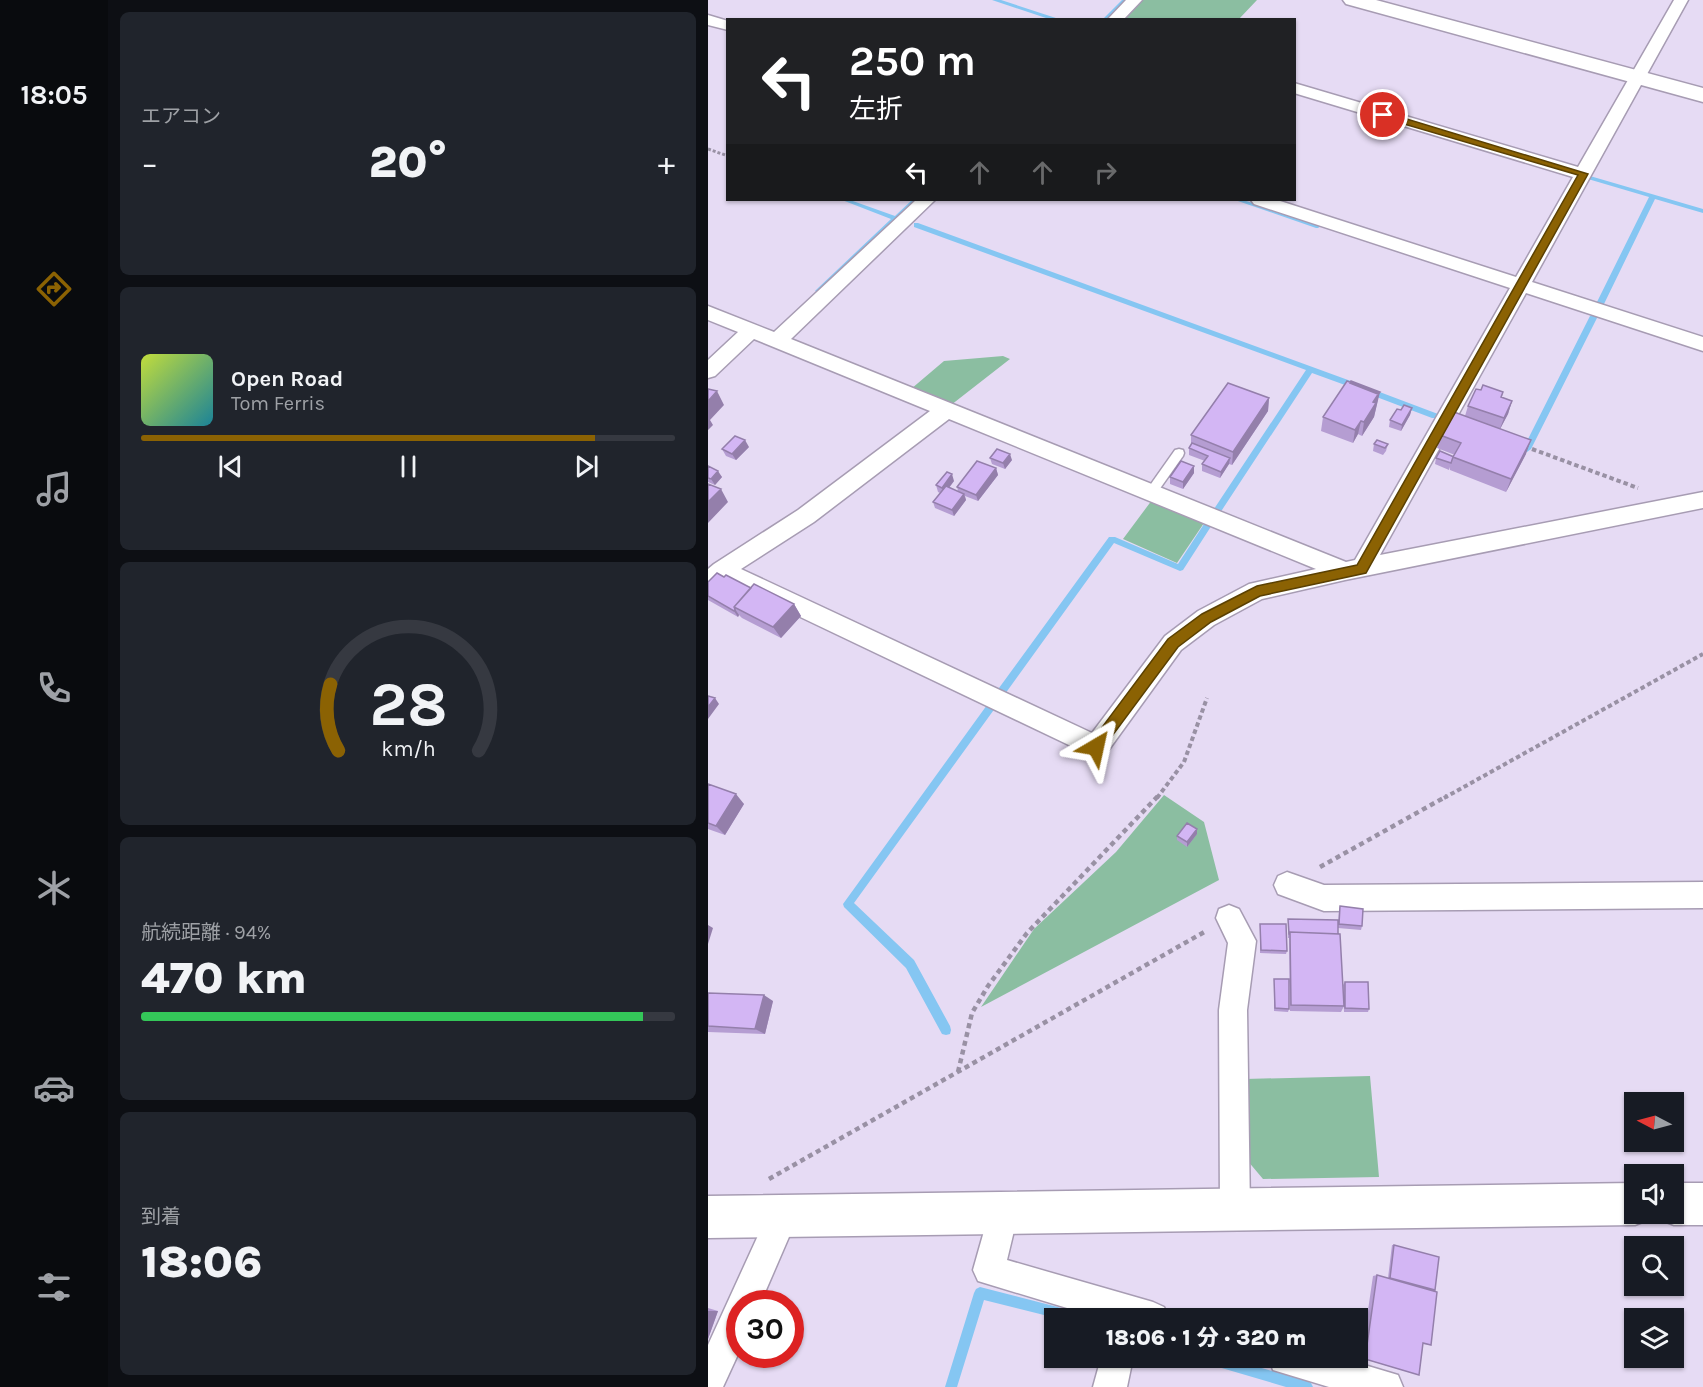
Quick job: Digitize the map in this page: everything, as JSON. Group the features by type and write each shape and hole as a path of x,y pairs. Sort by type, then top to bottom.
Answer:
{"street":[{"path":"1116,18 1135,0"},
{"path":"1353,0 1703,95"},
{"path":"1353,570 1521,284 1681,0"},
{"path":"708,20 726,25"},
{"path":"1296,89 1583,174"},
{"path":"776,342 925,201"},
{"path":"1263,201 1703,344"},
{"path":"708,313 1150,494 1353,570"},
{"path":"708,371 750,331"},
{"path":"715,576 806,516 946,411"},
{"path":"715,576 1096,747 1173,643 1206,618 1257,591 1693,503"},
{"path":"1287,885 1324,898 1703,895"},
{"path":"1229,918 1242,940 1233,1010 1235,1210"},
{"path":"708,1217 1624,1204"},
{"path":"1684,1204 1703,1204"},
{"path":"1003,1214 989,1270 1110,1308"},
{"path":"750,1290 783,1216"},
{"path":"708,1382 726,1343"},
{"path":"1110,1387 1115,1368"},
{"path":"1320,1368 1386,1387"}],"lane":[{"path":"1150,494 1179,453"}],"path":[{"path":"708,149 726,155"},
{"path":"1532,448 1693,503"},
{"path":"958,1072 972,1013 988,986 1027,933 1152,804 1185,762 1207,698"}],"green space":[{"path":"1142,0 1257,0 1240,18 1124,18"},
{"path":"1003,356 1010,359 951,405 911,389 944,361"},
{"path":"1152,500 1204,523 1177,563 1123,539"},
{"path":"1164,795 1204,822 1219,880 981,1007 1034,929 1116,852"},
{"path":"1370,1076 1379,1177 1263,1179 1247,1160 1245,1079"}],"building":[{"path":"1347,381 1379,393 1373,402 1376,403 1364,422 1361,421 1355,430 1323,417"},
{"path":"1351,381 1380,392 1378,394 1350,383"},
{"path":"1228,383 1269,398 1233,452 1191,435"},
{"path":"1483,385 1503,392 1501,397 1512,401 1504,418 1468,406 1476,389 1481,390"},
{"path":"708,389 717,391 708,401"},
{"path":"1404,405 1412,408 1402,425 1390,420 1397,409 1401,410"},
{"path":"1454,412 1531,440 1511,479 1453,457 1461,443 1440,435"},
{"path":"735,436 745,440 732,454 722,449"},
{"path":"1377,440 1388,444 1385,448 1374,444"},
{"path":"1192,443 1230,458 1221,472 1202,464 1208,456 1189,448"},
{"path":"997,449 1010,454 1003,463 990,458"},
{"path":"1440,451 1454,457 1451,463 1436,458"},
{"path":"977,461 996,468 976,495 957,487"},
{"path":"1181,461 1194,466 1183,482 1170,477"},
{"path":"708,466 718,471 711,479 708,478"},
{"path":"947,472 952,474 942,488 936,485"},
{"path":"708,484 721,489 708,502"},
{"path":"946,486 964,494 952,510 933,502"},
{"path":"717,573 724,577 726,575 751,588 734,607 734,611 708,596 708,582"},
{"path":"754,584 794,604 773,627 734,607"},
{"path":"708,696 715,698 708,707"},
{"path":"708,784 736,794 716,826 708,823"},
{"path":"1187,823 1197,829 1187,842 1177,836"},
{"path":"1340,906 1363,909 1362,926 1339,924"},
{"path":"1288,919 1338,920 1338,934 1290,932 1289,934"},
{"path":"1260,924 1286,924 1287,951 1261,950"},
{"path":"1290,932 1340,934 1344,1006 1291,1005"},
{"path":"1274,979 1289,979 1289,1009 1275,1008"},
{"path":"1345,982 1368,982 1369,1009 1345,1008"},
{"path":"708,993 764,995 755,1029 708,1026"},
{"path":"1394,1245 1439,1257 1435,1290 1390,1278"},
{"path":"1377,1275 1437,1292 1431,1345 1423,1343 1419,1375 1368,1360 1368,1338"}],"waterway":[{"path":"995,0 1054,18"},
{"path":"1106,18 1125,0"},
{"path":"1590,178 1653,196"},
{"path":"1600,304 1653,196"},
{"path":"1653,196 1703,211"},
{"path":"848,201 895,218"},
{"path":"819,291 914,201"},
{"path":"1241,201 1318,226"},
{"path":"916,225 1356,386"},
{"path":"1524,447 1527,449 1593,318"},
{"path":"1217,511 1310,370"},
{"path":"1369,391 1435,416"},
{"path":"1002,691 1112,539 1180,568 1207,526"},
{"path":"946,1030 910,964 848,904 990,708"},
{"path":"951,1387 980,1293 1044,1309"},
{"path":"1242,1368 1307,1387"}],"route":[{"path":"1096,747 1173,643 1206,618 1257,591 1361,569 1583,174 1383,115"}]}
